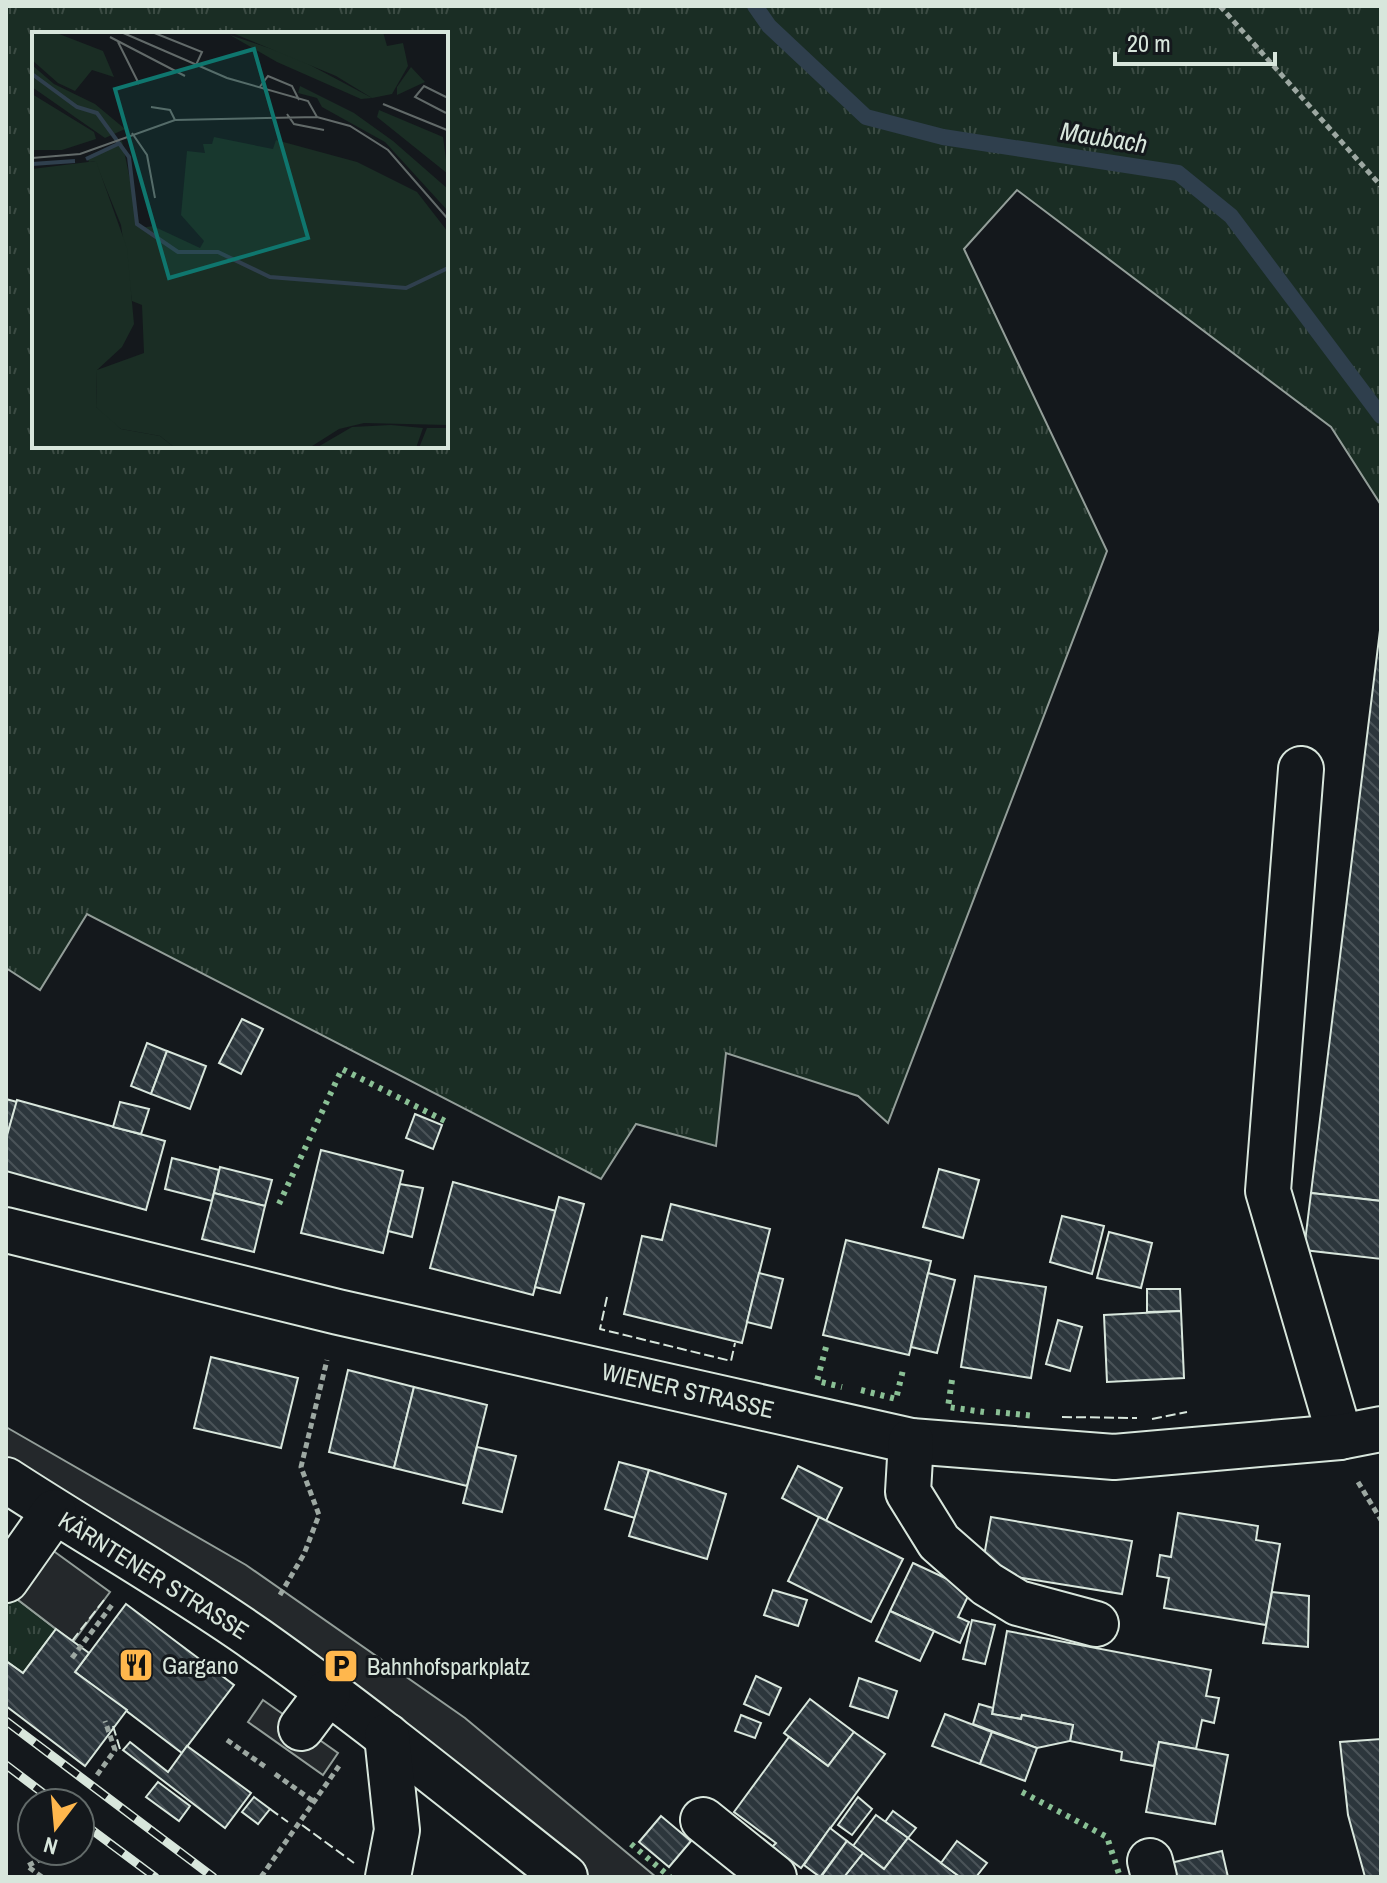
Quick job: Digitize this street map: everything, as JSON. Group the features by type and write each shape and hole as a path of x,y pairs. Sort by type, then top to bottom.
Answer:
{"street":[{"path":"1301,769 1268,1191 1360,1433"},
{"name":"WIENER STRASSE","path":"6,1230 338,1312 911,1441 1114,1457 1360,1433"},
{"path":"911,1441 908,1492 939,1542 987,1584 1018,1603 1096,1624"},
{"name":"KÄRNTENER STRASSE","path":"6,1480 256,1639 387,1736 565,1877"},
{"path":"6,1580 54,1512"},
{"path":"301,1728 328,1692"},
{"path":"387,1736 397,1830 388,1877"},
{"path":"703,1820 774,1877"}],"path":[{"path":"1220,6 1381,186"},
{"path":"256,1639 304,1554 319,1515 301,1467 338,1312"},
{"path":"72,1658 116,1598"},
{"path":"97,1775 115,1750 105,1721"},
{"path":"261,1877 344,1758"}],"green space":[{"path":"6,6 1381,6 1381,505 1331,427 1017,190 964,249 1107,551 888,1123 858,1096 726,1053 716,1146 636,1124 601,1179 87,914 40,990 6,968"},
{"path":"13,1596 56,1629 23,1673 6,1661 6,1601"}],"shaded area":[{"name":"Bahnhofsparkplatz","path":"6,1427 246,1565 465,1718 656,1877 565,1877 6,1480"},
{"path":"48,1547 110,1592 73,1642 13,1596"},
{"path":"263,1700 338,1753 323,1775 248,1722"}],"building":[{"path":"1381,622 1381,1201 1311,1193"},
{"path":"242,1019 263,1029 241,1074 219,1063"},
{"path":"147,1043 167,1051 151,1094 131,1086"},
{"path":"167,1051 206,1066 190,1109 151,1094"},
{"path":"6,1099 17,1102 6,1139"},
{"path":"17,1100 165,1141 146,1210 6,1171 6,1139"},
{"path":"120,1102 149,1109 141,1134 113,1127"},
{"path":"415,1114 442,1125 433,1149 406,1138"},
{"path":"321,1150 403,1171 383,1253 301,1233"},
{"path":"172,1158 219,1170 212,1201 165,1189"},
{"path":"220,1167 272,1180 265,1206 214,1193"},
{"path":"939,1169 979,1180 963,1238 923,1227"},
{"path":"453,1182 556,1211 533,1295 430,1268"},
{"path":"400,1184 423,1188 412,1237 388,1231"},
{"path":"214,1193 265,1206 254,1252 202,1239"},
{"path":"1311,1193 1381,1201 1381,1259 1304,1250"},
{"path":"559,1197 584,1204 560,1293 535,1287"},
{"path":"671,1204 770,1229 742,1343 624,1314 642,1236 662,1240"},
{"path":"1062,1216 1104,1226 1092,1274 1050,1262"},
{"path":"1109,1232 1152,1243 1141,1288 1097,1278"},
{"path":"846,1240 931,1261 909,1355 823,1335"},
{"path":"759,1273 783,1279 771,1328 747,1322"},
{"path":"928,1273 955,1280 937,1353 911,1347"},
{"path":"975,1276 1046,1287 1031,1378 961,1367"},
{"path":"1147,1289 1180,1289 1181,1311 1147,1312"},
{"path":"1181,1311 1184,1378 1107,1382 1104,1315"},
{"path":"1058,1320 1082,1327 1070,1371 1046,1364"},
{"path":"211,1357 298,1378 281,1448 194,1428"},
{"path":"348,1370 414,1387 394,1468 329,1452"},
{"path":"414,1387 487,1405 467,1486 394,1468"},
{"path":"477,1447 516,1456 502,1512 463,1503"},
{"path":"619,1462 649,1470 635,1518 605,1509"},
{"path":"798,1466 842,1488 826,1521 782,1498"},
{"path":"649,1470 726,1494 707,1559 629,1536"},
{"path":"1178,1513 1258,1526 1256,1540 1280,1544 1266,1625 1164,1608 1169,1578 1157,1576 1160,1555 1171,1557"},
{"path":"819,1517 903,1559 871,1622 788,1581"},
{"path":"991,1517 1132,1541 1122,1594 1016,1577 984,1556"},
{"path":"913,1563 971,1590 958,1617 969,1622 960,1643 890,1611"},
{"path":"773,1590 807,1600 798,1626 764,1615"},
{"path":"1272,1592 1309,1596 1308,1647 1263,1643"},
{"path":"126,1604 234,1685 182,1753 75,1672"},
{"path":"890,1611 934,1631 920,1661 876,1641"},
{"path":"972,1620 995,1625 985,1664 963,1659"},
{"path":"56,1629 89,1653 75,1672 127,1710 85,1766 6,1706 6,1661 23,1673"},
{"path":"1007,1631 1211,1670 1206,1696 1219,1698 1214,1723 1202,1720 1196,1749 1159,1742 1154,1766 1121,1760 1122,1752 1070,1741 1073,1725 1022,1715 1021,1719 992,1714"},
{"path":"756,1676 781,1688 769,1715 744,1704"},
{"path":"859,1678 897,1691 888,1718 850,1706"},
{"path":"810,1699 854,1732 828,1766 784,1733"},
{"path":"979,1704 993,1708 992,1714 1021,1719 1022,1715 1073,1725 1070,1741 1037,1748 973,1724"},
{"path":"945,1714 992,1732 980,1764 932,1746"},
{"path":"741,1715 761,1723 755,1738 735,1731"},
{"path":"854,1732 885,1754 801,1868 772,1847 776,1843 734,1812 789,1737 828,1766"},
{"path":"992,1732 1037,1748 1025,1781 980,1764"},
{"path":"1381,1739 1381,1877 1365,1877 1348,1815 1340,1742"},
{"path":"130,1742 168,1772 187,1746 251,1793 225,1828 123,1750"},
{"path":"1159,1742 1228,1755 1215,1824 1146,1812"},
{"path":"158,1782 190,1806 179,1821 146,1797"},
{"path":"254,1797 270,1809 258,1824 242,1812"},
{"path":"858,1797 872,1809 852,1835 838,1825"},
{"path":"893,1811 916,1828 908,1838 885,1822"},
{"path":"876,1815 908,1838 884,1869 853,1846"},
{"path":"661,1816 691,1841 669,1867 639,1842"},
{"path":"830,1828 847,1841 820,1877 804,1865"},
{"path":"908,1838 960,1877 844,1877 863,1853 884,1869"},
{"path":"847,1841 863,1853 844,1877 821,1877"},
{"path":"957,1841 987,1863 976,1877 960,1877 941,1863"},
{"path":"1222,1851 1228,1877 1170,1877 1166,1864"}],"waterway":[{"name":"Maubach","path":"755,6 769,26 866,117 943,137 1178,173 1231,216 1381,416"}],"railway":[{"path":"6,1721 213,1877"},
{"path":"6,1765 35,1787"},
{"path":"96,1833 155,1877"}],"hedge":[{"path":"279,1204 342,1069 447,1122"},
{"path":"826,1347 817,1381 842,1387"},
{"path":"861,1390 896,1399 903,1370"},
{"path":"952,1380 948,1407 984,1412"},
{"path":"996,1412 1035,1416"},
{"path":"1022,1792 1107,1837 1120,1877"},
{"path":"631,1844 670,1877"}],"fence":[{"path":"607,1297 600,1329 731,1361 735,1343"},
{"path":"1152,1419 1187,1412"},
{"path":"1062,1417 1137,1418"},
{"path":"72,1641 104,1600"},
{"path":"113,1726 120,1749 118,1752"},
{"path":"270,1809 288,1822"},
{"path":"302,1825 354,1863"}],"place":[{"name":"Gargano","path":"136,1665"},
{"name":"Bahnhofsparkplatz","path":"341,1666"}]}
